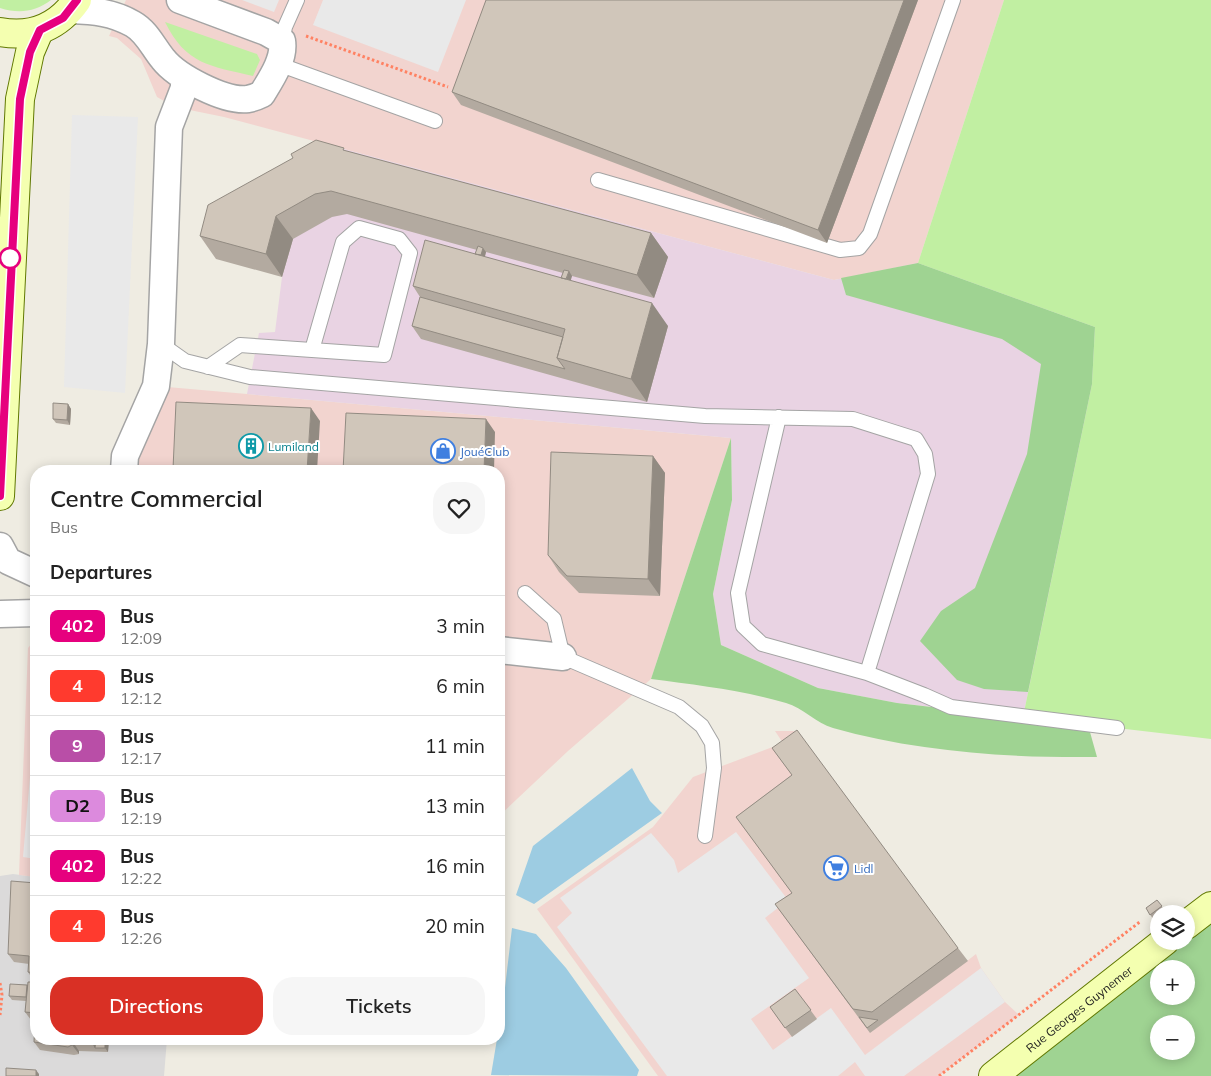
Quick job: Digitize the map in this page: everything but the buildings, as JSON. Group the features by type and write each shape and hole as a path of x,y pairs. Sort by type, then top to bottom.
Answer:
{"main road":[{"path":"0,32 24,34 40,30 55,23 74,5"},
{"path":"0,496 20,99 30,52 40,30"},
{"path":"1195,918 1211,906"},
{"name":"Rue Georges Guynemer","path":"993,1076 1154,950"}],"street":[{"path":"74,5 102,11 134,25 147,37 164,61 184,78 234,98 248,99 262,94 282,44 266,32 180,0"},
{"path":"124,465 125,456 156,386 161,344 169,127 184,88 184,78"},
{"path":"0,546 8,561 30,571"},
{"path":"0,614 30,613"},
{"path":"505,651 563,657"}],"lane":[{"path":"297,0 282,44 435,121"},
{"path":"598,180 840,250 859,248 870,234 953,0"},
{"path":"208,367 240,345 312,350 384,355 410,253 399,239 359,228 343,242 312,350"},
{"path":"161,344 185,361 250,377 705,416 853,418 916,439 924,454 928,474 867,673"},
{"path":"779,418 738,593 743,626 762,644 867,673 924,694 951,708 1116,728"},
{"path":"525,593 554,619 563,657 679,708 702,726 712,743 714,768 705,836"}],"path":[{"path":"282,44 448,87"},
{"path":"939,1076 1141,922"},
{"path":"0,983 2,994 0,1015"}],"shaded area":[{"path":"126,0 1004,0 918,263 834,280 224,117 175,107 157,97 141,59 117,38 109,36"},
{"path":"242,0 279,0 274,12"},
{"path":"323,0 466,0 438,72 313,25"},
{"path":"72,115 138,117 125,393 64,387"},
{"path":"325,144 834,280 918,263 1092,384 1023,717 897,703 818,688 721,645 713,594 732,500 731,438 247,394 259,333 275,332 282,277 309,182"},
{"path":"156,386 731,438 651,679 568,751 505,810 505,465 126,465"},
{"path":"30,646 30,876 19,875 28,648"},
{"path":"775,731 797,731 967,961 976,954 981,968 1005,1002 1019,1015 939,1076 658,1076 537,909 653,827 693,777 783,743"},
{"path":"30,777 30,858 23,857"},
{"path":"736,832 788,900 765,918 809,978 751,1019 773,1050 831,1008 865,1055 981,968 1005,1002 904,1076 865,1076 855,1062 838,1076 667,1076 557,927 572,913 560,898 651,833 674,860 678,873"},
{"path":"13,874 30,876 30,1045 167,1045 164,1076 0,1076 0,876"}],"green space":[{"path":"0,0 51,0 27,11 14,11 0,8"},
{"path":"1004,0 1211,0 1211,739 1023,717 1092,384 1095,327 918,263"},
{"path":"165,22 257,54 260,60 253,76 212,66 191,55 173,36"},
{"path":"918,263 1095,327 1092,384 1028,692 984,689 957,680 920,641 941,611 975,588 1027,454 1041,364 1002,339 846,295 841,278"},
{"path":"731,438 732,500 713,594 721,645 818,688 897,703 1088,725 1097,757 998,755 898,743 827,726 792,705 769,698 719,688 651,679"},
{"path":"1211,906 1211,1076 993,1076 1154,950 1195,950 1195,918"}],"water":[{"path":"632,768 650,801 662,813 534,904 516,895 533,846"},
{"path":"512,928 536,934 566,968 639,1070 637,1076 491,1075 496,1045 505,1045 505,988"}],"bus line":[{"name":"402","path":"0,496 14,178 20,99 30,52 40,30 63,18 77,0"}],"place":[{"name":"Lumiland","path":"251,446"},
{"name":"JouéClub","path":"443,451"},
{"name":"Lidl","path":"836,868"}]}
